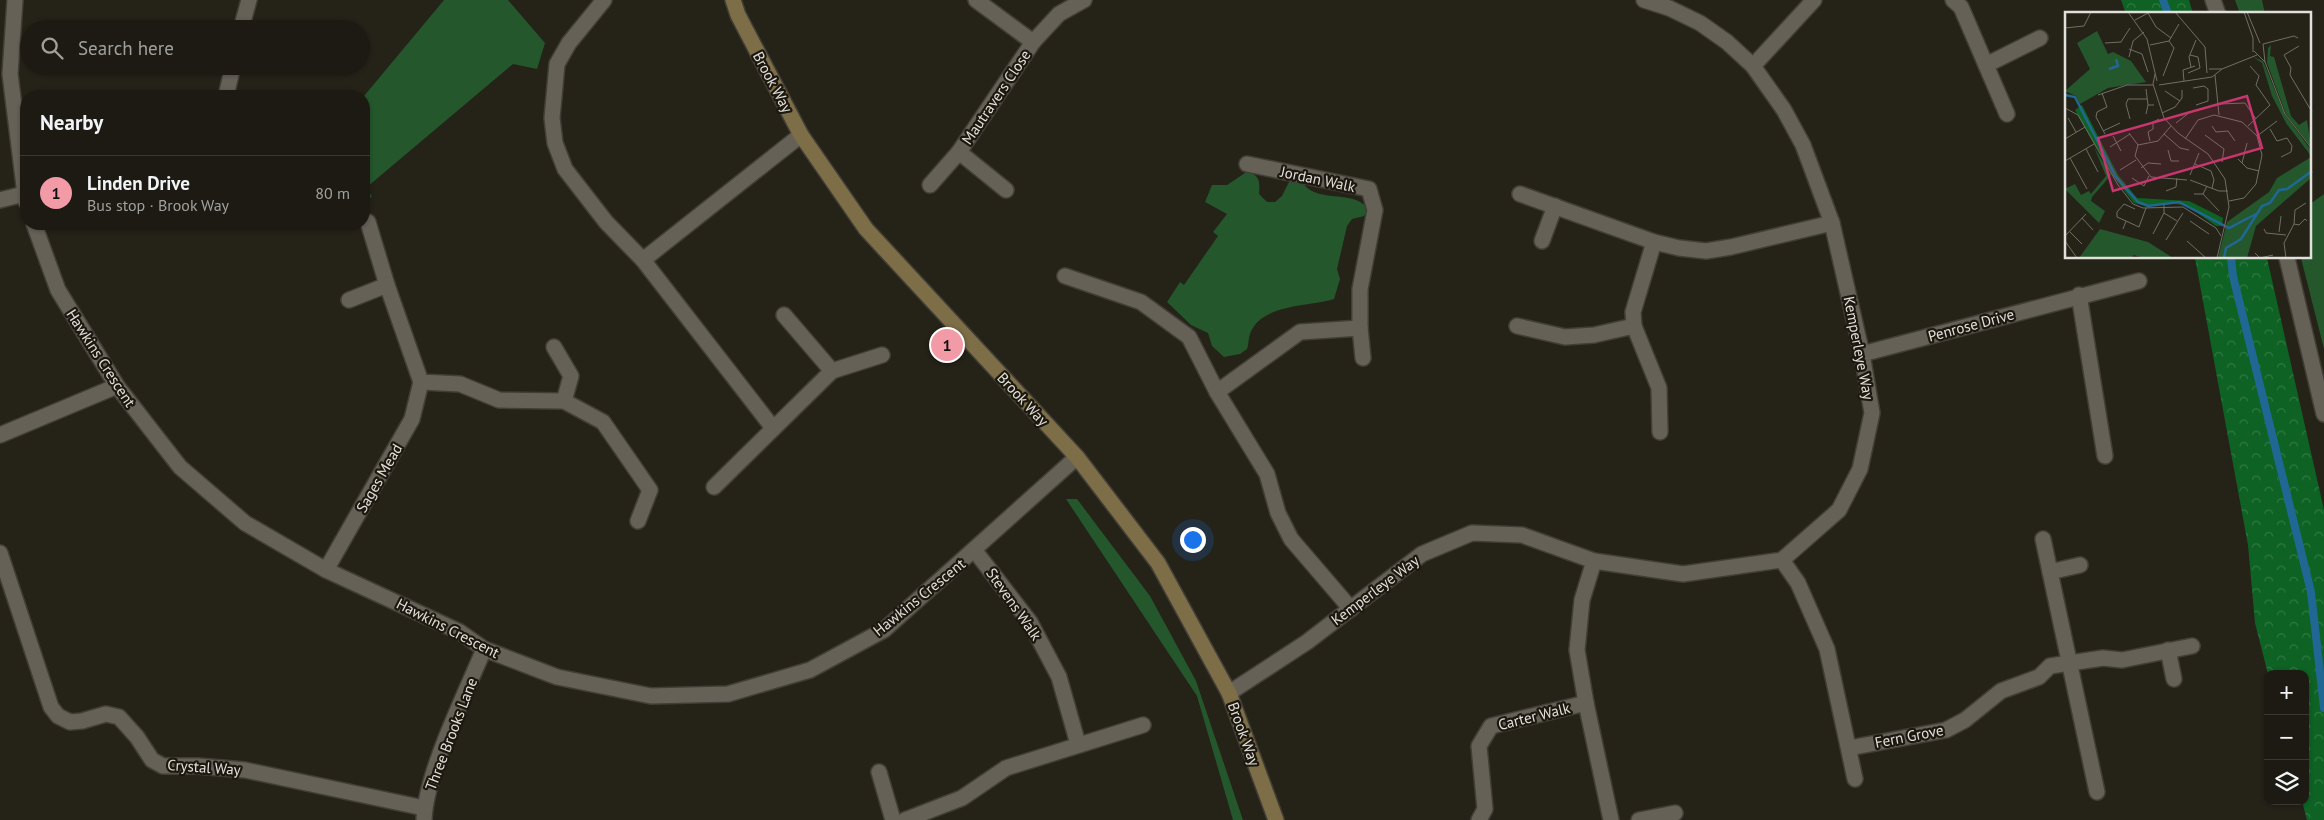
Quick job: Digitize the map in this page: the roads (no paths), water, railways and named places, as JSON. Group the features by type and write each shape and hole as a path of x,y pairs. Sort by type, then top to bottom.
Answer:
{"street":[{"path":"15,0 10,74 20,157"},
{"path":"243,20 249,0"},
{"path":"604,0 569,42 557,64 552,118 555,143 565,169 583,195 606,222 644,260 773,428"},
{"name":"Brook Way","path":"733,0 738,16 801,135 866,229 1077,457 1158,563 1229,693 1276,820"},
{"name":"Mautravers Close","path":"976,0 1033,42"},
{"name":"Mautravers Close","path":"930,185 959,152 1033,42 1059,14 1084,0"},
{"name":"Kemperleye Way","path":"1229,693 1307,642 1422,554 1472,532 1522,535 1594,561 1683,574 1782,560 1839,510 1860,469 1872,413 1862,354 1832,223 1803,145 1784,110 1752,66 1727,42 1700,23 1669,8 1644,0"},
{"path":"1752,66 1814,0"},
{"path":"1953,0 1961,7 2007,114"},
{"path":"2213,0 2217,12"},
{"path":"1986,65 2040,38"},
{"path":"227,90 231,75"},
{"path":"644,260 801,135"},
{"name":"Mautravers Close","path":"959,152 1006,190"},
{"name":"Jordan Walk","path":"1247,164 1369,189 1376,210 1360,289 1360,328 1363,358"},
{"path":"1520,194 1654,242 1679,248 1706,251 1731,247 1832,223"},
{"path":"0,200 20,198"},
{"path":"1542,241 1555,206"},
{"path":"370,229 387,285 421,382 460,384 499,400 564,401 603,422 650,490 638,521"},
{"name":"Hawkins Crescent","path":"36,230 58,290 116,386 180,467 245,523 326,570 460,632 484,649 557,677 651,696 728,694 810,670 884,630 975,551 1077,457"},
{"path":"1654,242 1634,312 1634,326 1659,388 1660,432"},
{"path":"2287,259 2324,414"},
{"path":"1065,276 1141,302 1189,337 1217,392 1267,474 1278,512 1291,539 1351,609"},
{"name":"Penrose Drive","path":"1862,354 2139,280"},
{"path":"349,300 387,285"},
{"path":"2079,295 2105,456"},
{"path":"784,315 832,371"},
{"path":"1517,326 1565,337 1594,335 1634,326"},
{"path":"1217,392 1300,332 1360,328"},
{"path":"554,347 571,376 564,401"},
{"path":"714,487 832,371 882,355"},
{"name":"Sages Mead","path":"326,570 412,419 421,382"},
{"path":"0,435 116,386"},
{"path":"2043,539 2097,792"},
{"name":"Stevens Walk","path":"975,551 1030,622 1059,677 1078,744"},
{"name":"Crystal Way","path":"0,552 50,707 58,716 70,722 82,721 106,714 119,718 137,736 152,760 163,766 198,766 244,770 424,814"},
{"path":"1782,560 1798,583 1827,649 1855,779"},
{"name":"Carter Walk","path":"1594,561 1582,600 1577,650 1586,703 1611,820"},
{"path":"2050,572 2080,565"},
{"name":"Fern Grove","path":"1849,748 1946,730 1965,720 2001,691 2039,677 2050,666 2103,658 2122,660 2192,646"},
{"name":"Three Brooks Lane","path":"424,814 439,760 484,649"},
{"path":"2168,650 2174,679"},
{"name":"Carter Walk","path":"1479,820 1485,809 1478,746 1491,726 1586,703"},
{"path":"905,820 962,798 1006,768 1143,725"},
{"path":"880,772 893,820"},
{"path":"1639,820 1675,813"}],"waterway":[{"path":"2163,0 2167,12"},
{"path":"2231,259 2233,276 2311,592 2324,708"}],"place":[{"name":"Linden Drive","path":"947,345"}]}
